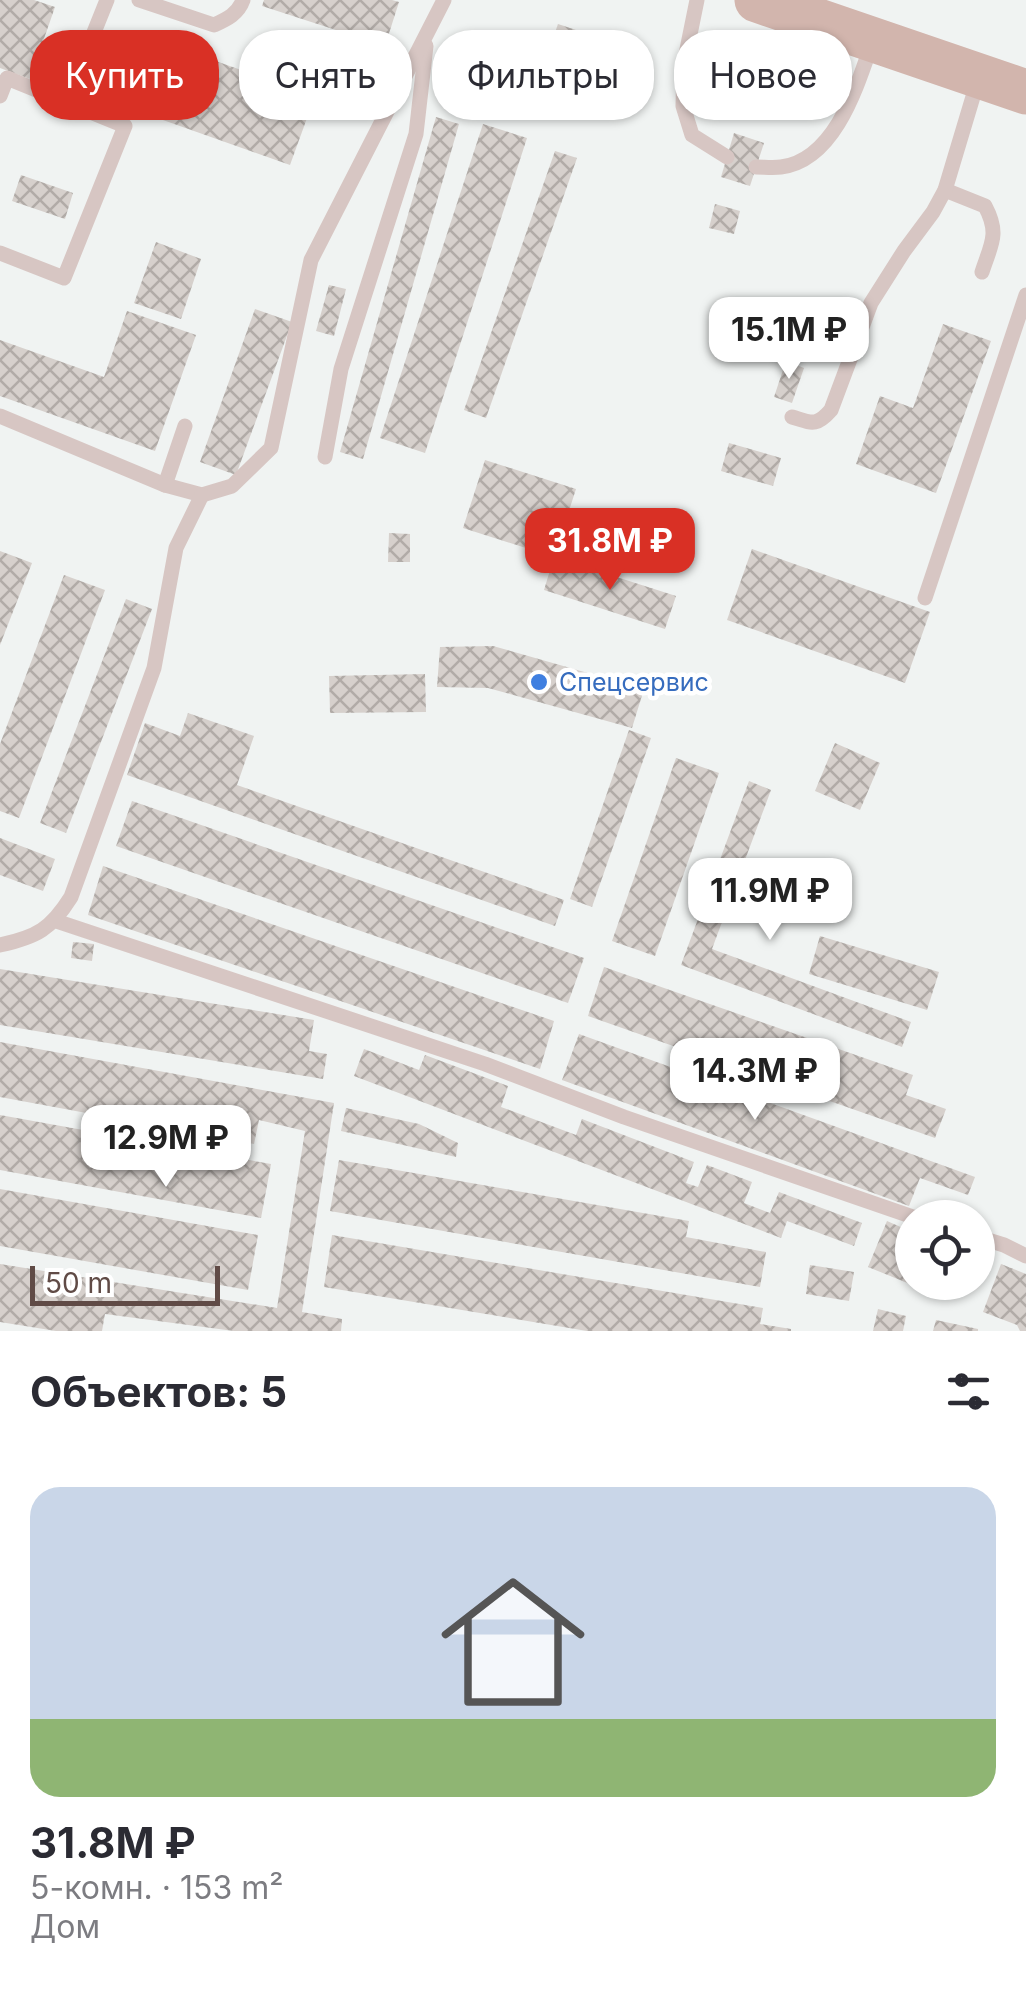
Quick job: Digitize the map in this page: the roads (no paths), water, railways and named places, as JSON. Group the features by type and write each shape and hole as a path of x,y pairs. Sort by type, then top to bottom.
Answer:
{"main road":[{"path":"757,0 1026,92"}],"lane":[{"path":"95,30 107,0"},
{"path":"139,0 214,25 231,18 244,0"},
{"path":"0,416 165,485 202,494 232,486 271,448 311,260 444,0"},
{"path":"697,0 684,64 683,106 692,135 727,156"},
{"path":"325,458 341,369 416,134 428,32"},
{"path":"756,166 784,167 809,155 837,127 853,98 873,40"},
{"path":"792,417 814,424 831,410 870,303 945,190 979,76"},
{"path":"0,96 7,78 30,87"},
{"path":"0,253 64,278 125,126 110,120"},
{"path":"945,190 985,206 992,218 995,232 982,272"},
{"path":"925,598 1026,295"},
{"path":"165,485 185,426"},
{"path":"0,945 26,939 56,922 72,897 154,668 176,548 202,494"},
{"path":"56,922 484,1064 895,1211"},
{"path":"995,1242 1026,1256"}],"place":[{"name":"Спецсервис","path":"539,682"}]}
